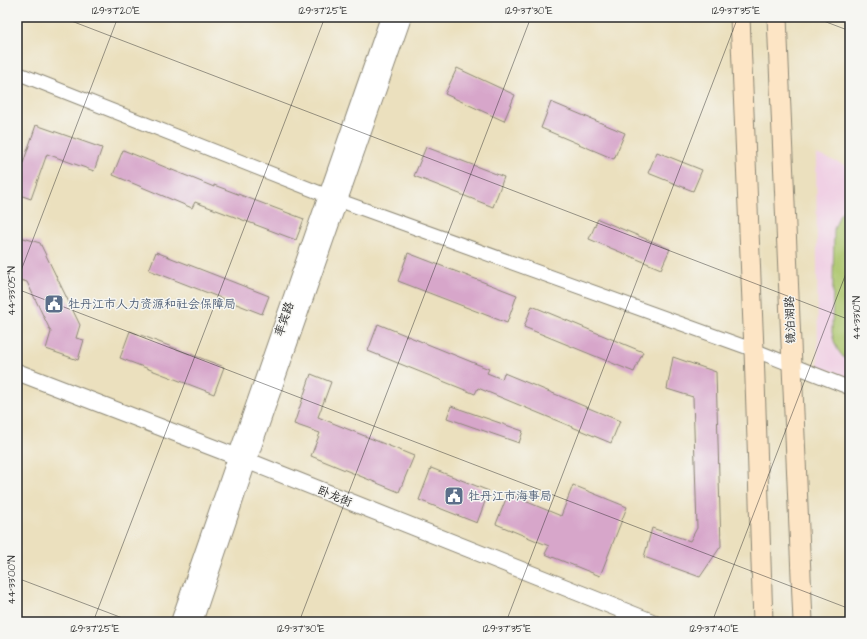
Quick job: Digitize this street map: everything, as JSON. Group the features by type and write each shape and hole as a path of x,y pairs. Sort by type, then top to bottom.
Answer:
{"main road":[{"path":"740,17 754,350 763,622"},
{"name":"镜泊湖路","path":"777,17 803,622"}],"street":[{"name":"率宾路","path":"333,198 389,17"},
{"name":"率宾路","path":"179,622 242,459 333,198 403,17"},
{"path":"17,73 333,198 754,350 850,388"},
{"name":"卧龙街","path":"17,372 242,459 652,622"},
{"name":"率宾路","path":"194,622 242,459"}],"shaded area":[{"path":"816,154 850,167 850,378 818,366"}],"green space":[{"path":"850,204 850,363 843,357 838,349 832,332 834,229 840,214"}],"building":[{"path":"457,68 515,95 504,121 445,94"},
{"path":"551,102 625,133 614,159 541,128"},
{"path":"36,125 102,148 94,171 47,154 31,199 17,194 17,181"},
{"path":"426,147 504,177 493,207 414,176"},
{"path":"123,150 214,187 214,185 304,219 296,240 195,202 192,208 113,175"},
{"path":"657,152 702,170 693,191 648,173"},
{"path":"598,219 670,249 661,269 589,239"},
{"name":"牡丹江市人力资源和社会保障局","path":"17,236 40,243 80,325 76,338 84,340 78,360 46,349 51,332 27,282 17,279"},
{"path":"156,252 269,296 262,314 149,270"},
{"path":"408,253 517,295 507,323 398,281"},
{"path":"532,306 643,352 634,372 524,327"},
{"path":"378,324 489,369 487,373 502,379 504,373 620,421 611,443 478,388 475,394 368,351"},
{"path":"130,331 224,367 214,394 120,358"},
{"path":"673,357 716,372 721,546 700,577 644,557 652,528 690,541 697,528 693,397 667,389"},
{"path":"311,374 331,382 318,417 414,456 399,492 311,456 320,433 294,424"},
{"path":"451,406 523,431 519,443 447,418"},
{"name":"牡丹江市海事局","path":"431,468 489,491 477,523 419,500"},
{"path":"573,485 627,507 600,576 545,554 549,546 496,524 508,494 561,516"}],"place":[{"name":"牡丹江市人力资源和社会保障局","path":"54,304"},
{"name":"牡丹江市海事局","path":"454,496"}]}
